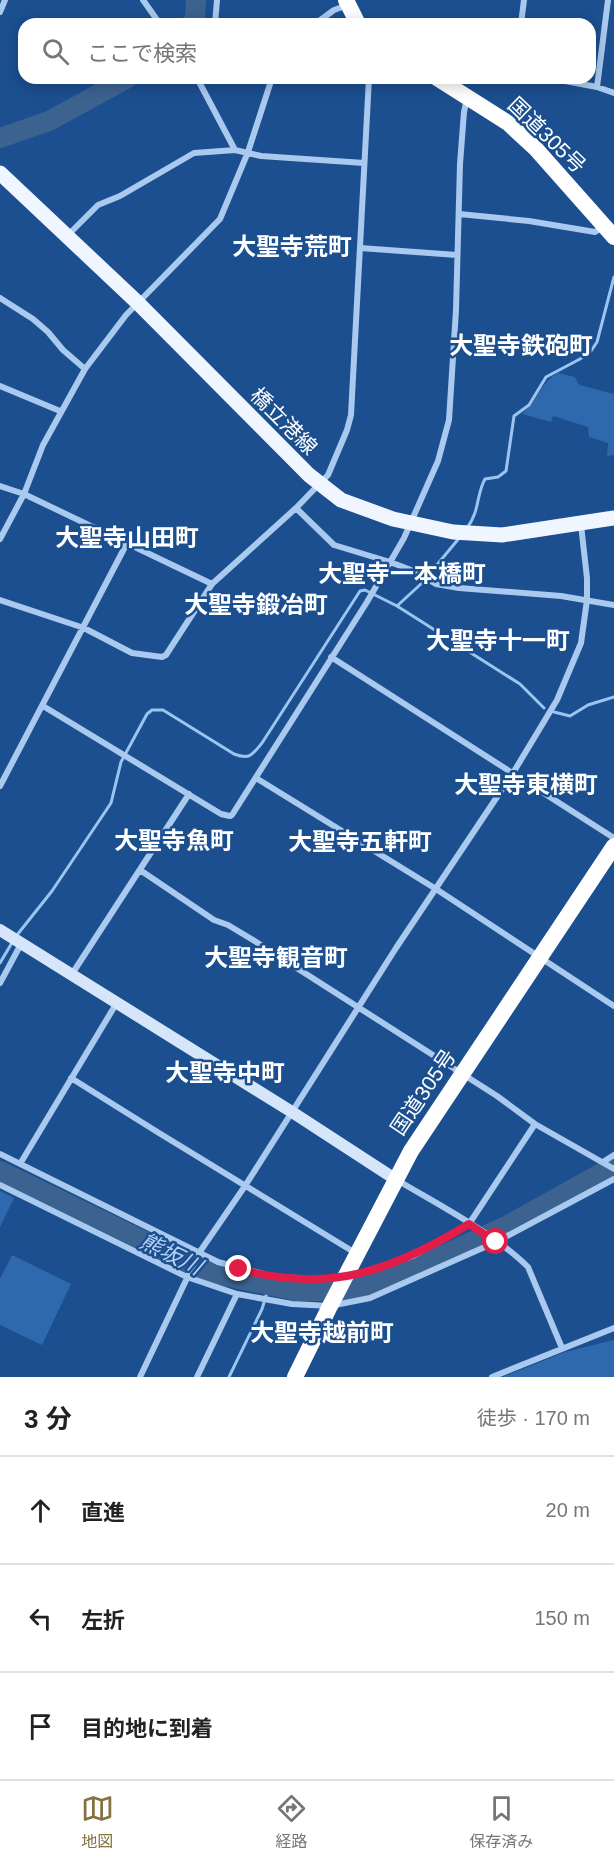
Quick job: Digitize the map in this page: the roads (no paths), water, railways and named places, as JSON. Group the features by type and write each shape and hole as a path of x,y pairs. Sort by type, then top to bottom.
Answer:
{"highway":[{"path":"347,3 355,18"},
{"name":"国道305号","path":"447,84 508,123 609,232"},
{"name":"国道305号","path":"295,1377 411,1151 614,846"}],"main road":[{"name":"橋立港線","path":"0,173 138,303 319,484 342,500 410,523 453,532 502,535 614,518"}],"street":[{"path":"0,12 5,0"},
{"path":"143,0 156,18"},
{"path":"216,18 217,0"},
{"path":"522,18 524,0"},
{"path":"597,87 610,2"},
{"path":"323,18 347,3"},
{"path":"200,84 235,150"},
{"path":"0,539 24,494 43,445 60,411 85,369 126,315 220,219 248,152 270,84"},
{"path":"0,600 84,628 132,653 162,657 166,655 212,584 296,508 328,475 351,415 369,84"},
{"path":"581,84 614,93"},
{"path":"43,706 221,814 230,816 390,562 420,506 438,461 449,420 456,310 460,164 467,96"},
{"path":"67,236 98,205 120,196 194,153 235,150 261,156 364,163"},
{"path":"459,214 609,232"},
{"path":"360,248 457,255"},
{"path":"0,298 33,319 85,369"},
{"path":"0,386 60,411"},
{"path":"0,486 24,494 126,545 212,584"},
{"path":"296,508 334,545 411,570 436,584 587,600 614,605"},
{"path":"140,1377 198,1255 513,773 557,700 581,643 587,600 581,524"},
{"path":"0,786 126,545"},
{"path":"331,657 614,838"},
{"path":"256,778 436,889 614,1006"},
{"path":"72,974 189,794"},
{"path":"140,870 214,920 228,925 253,940 497,1096 535,1124 614,1169"},
{"path":"0,930 395,1179 477,1228 519,1257 528,1267 562,1348"},
{"path":"0,983 22,943"},
{"path":"20,1164 116,1004"},
{"path":"71,1078 357,1254"},
{"path":"0,1154 198,1255 256,1273 343,1281 413,1256 469,1224 535,1124"},
{"path":"603,1162 614,1155"},
{"path":"0,1185 188,1276 237,1294 292,1304 331,1304 370,1298 494,1240 614,1179"},
{"path":"197,1377 237,1294"},
{"path":"492,1377 614,1328"}],"waterway":[{"path":"195,18 196,0"},
{"path":"0,138 49,121 117,84"},
{"path":"467,528 474,515 485,479 498,477 506,471 514,416 529,405 546,377 580,359 591,351 597,342 614,277"},
{"path":"17,935 52,891 111,803 121,762 147,714 152,710 163,710 234,754 250,755 262,743 360,591 365,590 397,606 422,583 460,537"},
{"path":"397,606 520,684 544,708"},
{"path":"554,712 570,716 588,705 614,697"},
{"path":"0,963 13,941"},
{"name":"熊坂川","path":"0,1171 210,1273 297,1291 344,1291 402,1274 508,1225 614,1166"},
{"path":"229,1377 262,1309 269,1286"}],"district":[{"name":"大聖寺荒町","path":"292,246"},
{"name":"大聖寺鉄砲町","path":"521,345"},
{"name":"大聖寺山田町","path":"127,537"},
{"name":"大聖寺一本橋町","path":"402,573"},
{"name":"大聖寺鍛冶町","path":"256,604"},
{"name":"大聖寺十一町","path":"498,640"},
{"name":"大聖寺東横町","path":"526,784"},
{"name":"大聖寺魚町","path":"174,840"},
{"name":"大聖寺五軒町","path":"360,841"},
{"name":"大聖寺観音町","path":"276,957"},
{"name":"大聖寺中町","path":"225,1072"},
{"name":"大聖寺越前町","path":"322,1332"}]}
